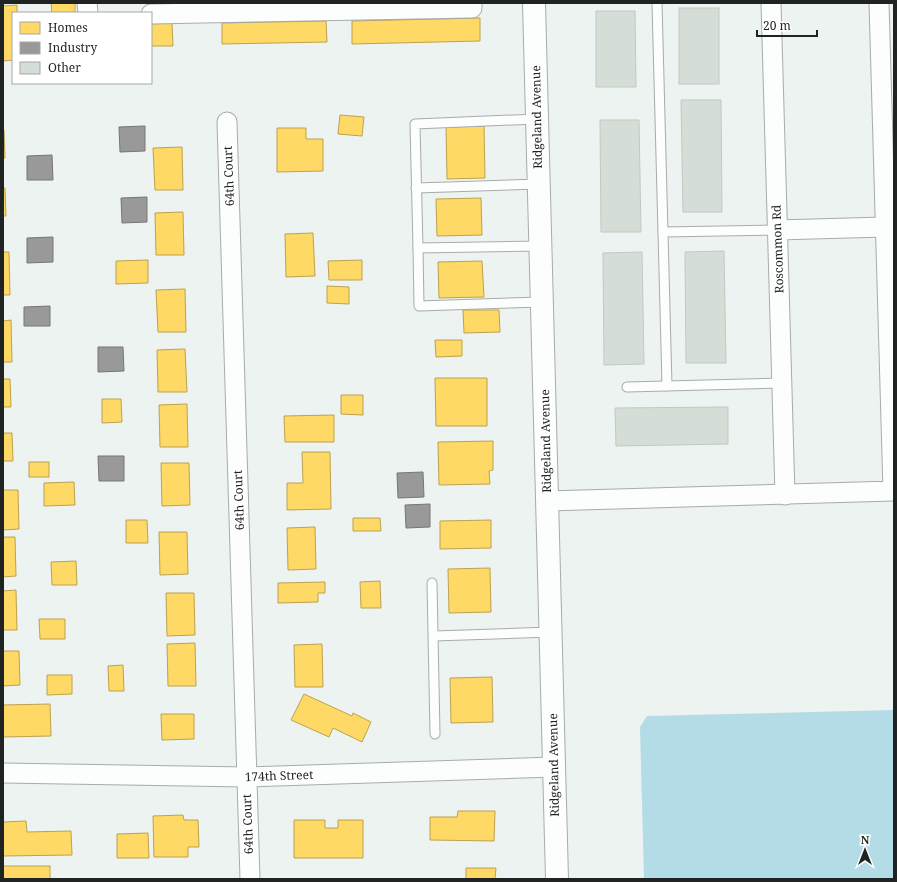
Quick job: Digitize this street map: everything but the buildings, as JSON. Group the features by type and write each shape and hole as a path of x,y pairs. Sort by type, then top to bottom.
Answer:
{"street":[{"path":"152,14 472,8 472,3"},
{"name":"Ridgeland Avenue","path":"534,3 557,879"},
{"name":"Roscommon Rd","path":"771,3 785,494"},
{"path":"547,502 893,491 879,3"},
{"name":"64th Court","path":"228,122 250,879"},
{"path":"777,230 886,227"},
{"name":"174th Street","path":"3,773 247,778 554,767"}],"lane":[{"path":"657,3 667,386"},
{"path":"537,119 415,124 419,306 542,302"},
{"path":"416,188 539,184"},
{"path":"663,232 777,230"},
{"path":"418,248 541,246"},
{"path":"627,387 781,383"},
{"path":"432,583 435,734"},
{"path":"434,636 551,632"}],"water":[{"path":"894,710 894,879 644,879 640,727 647,716"}]}
